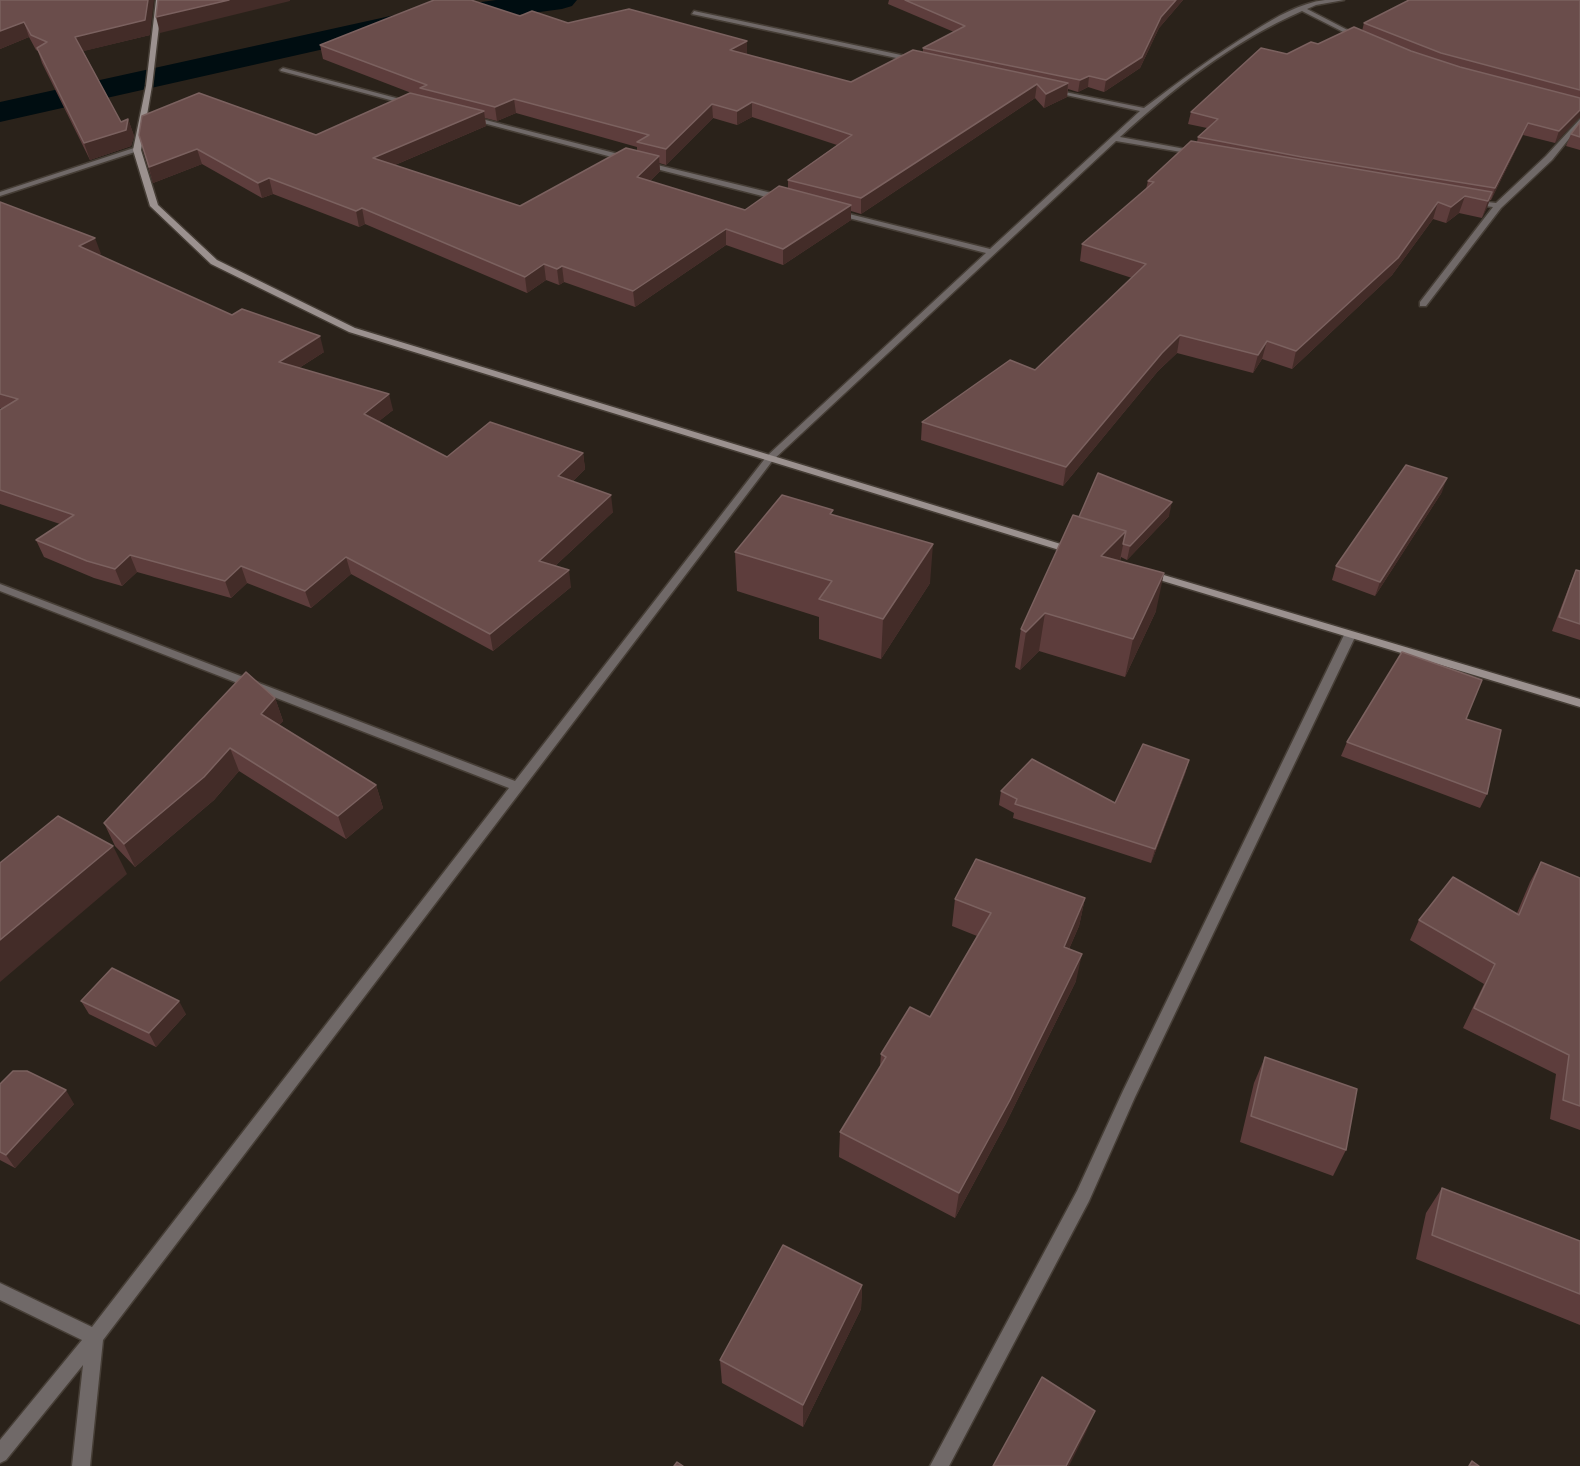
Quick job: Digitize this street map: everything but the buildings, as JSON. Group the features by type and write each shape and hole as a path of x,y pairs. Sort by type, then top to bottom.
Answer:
{"street":[{"path":"159,0 149,86 137,150 154,206 214,262 352,330 1088,555"},
{"path":"0,1454 95,1337 770,458 1145,110 1216,57 1278,19 1315,3 1341,0"},
{"path":"1301,8 1372,43"},
{"path":"694,13 926,63"},
{"path":"283,70 422,106"},
{"path":"1041,87 1145,110"},
{"path":"457,115 794,202"},
{"path":"1423,304 1498,206 1549,158 1580,120"},
{"path":"1114,138 1207,155"},
{"path":"0,194 137,150"},
{"path":"1463,200 1498,206"},
{"path":"829,210 992,252"},
{"path":"1134,569 1580,704"},
{"path":"0,587 518,787"},
{"path":"939,1466 1083,1196 1139,1074 1350,635"},
{"path":"0,1291 95,1337"},
{"path":"81,1466 95,1337"}],"waterway":[{"path":"0,112 413,20 562,0"}]}
